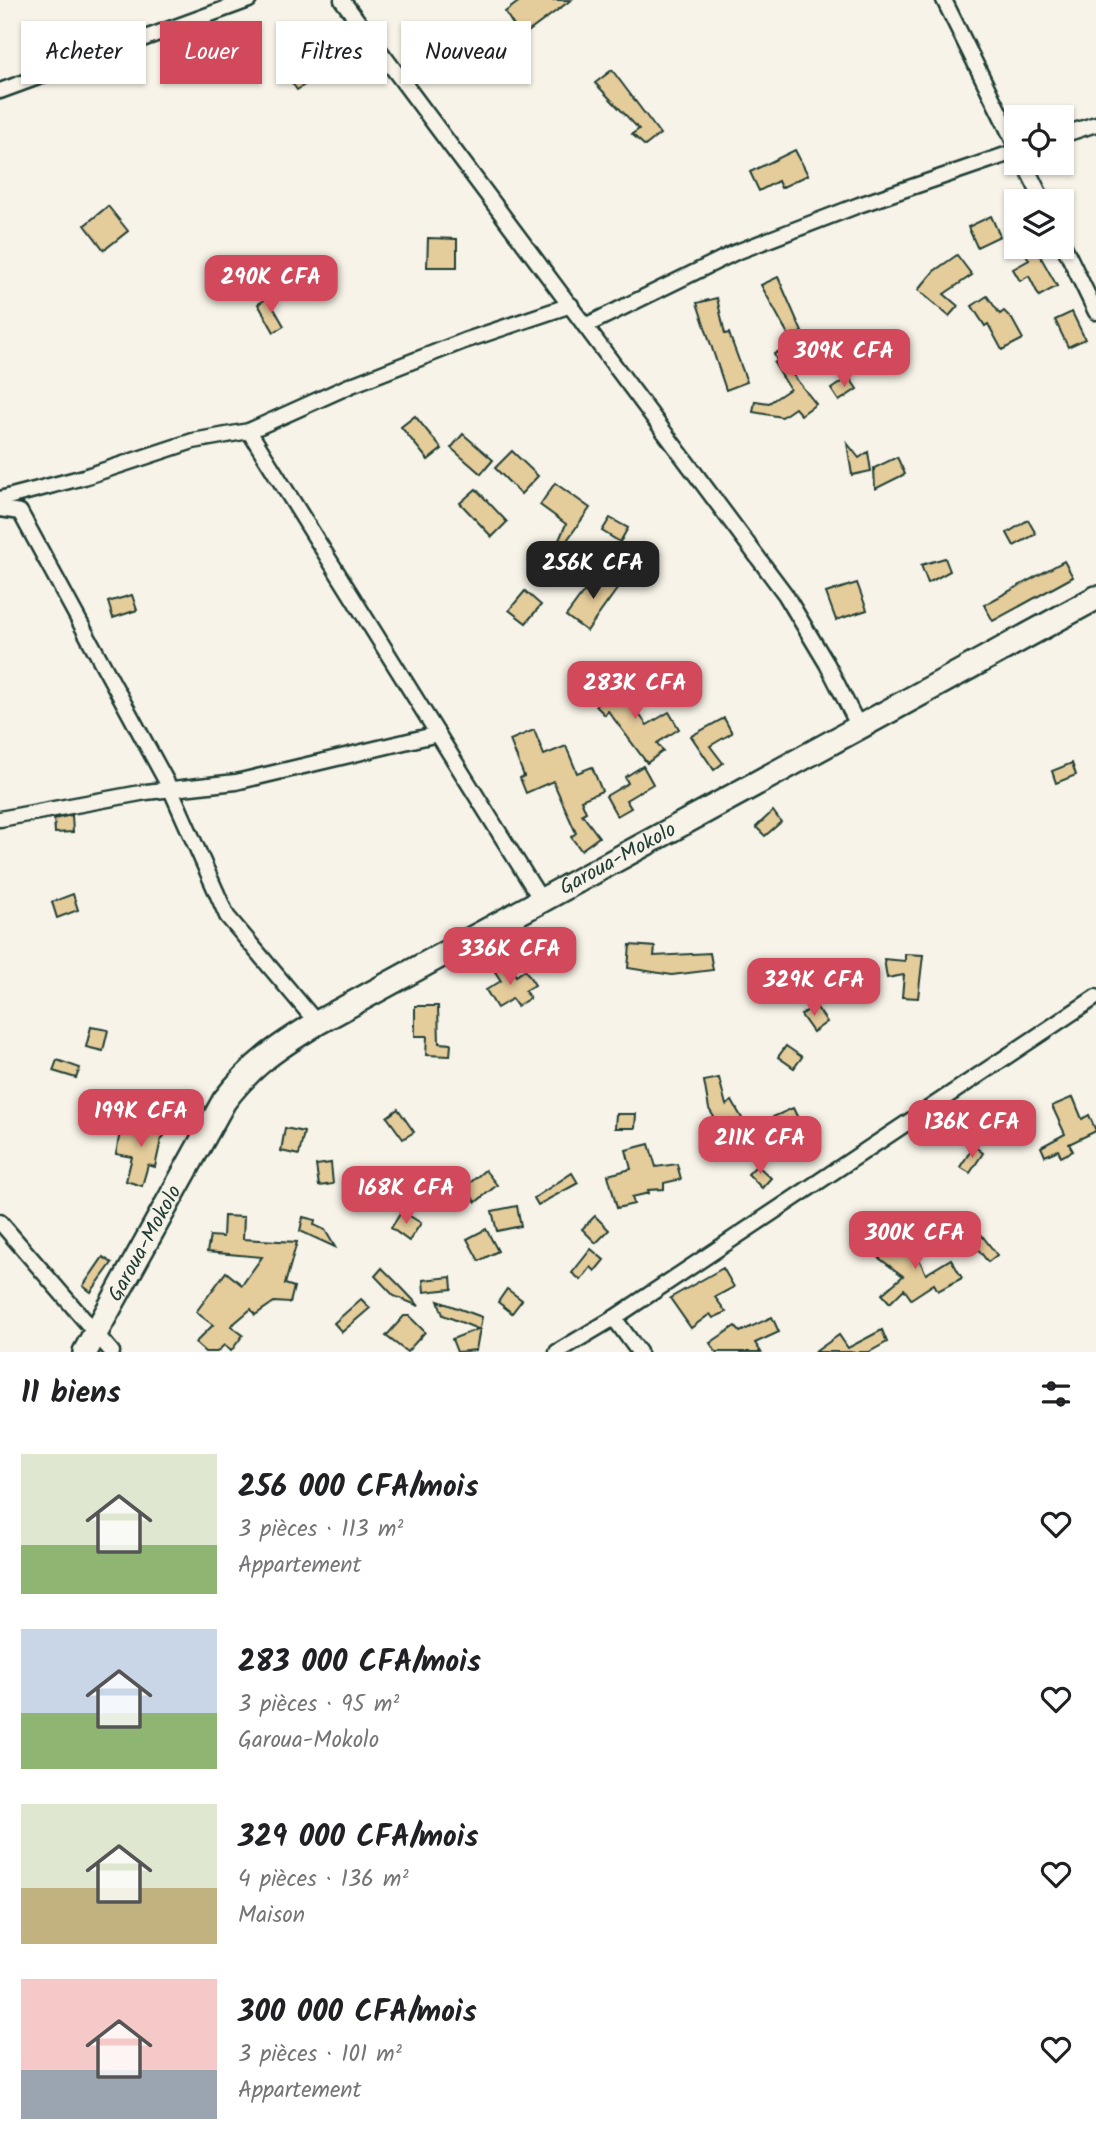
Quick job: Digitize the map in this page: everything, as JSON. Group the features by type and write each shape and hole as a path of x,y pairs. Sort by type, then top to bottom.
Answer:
{"main road":[{"name":"Garoua-Mokolo","path":"90,1343 224,1101 256,1063 317,1023 543,903 1096,598"}],"street":[{"path":"0,91 248,0"},
{"path":"342,0 785,594 827,664 859,727"},
{"path":"944,0 1004,122"},
{"path":"1074,131 1096,124"},
{"path":"585,326 734,253 1004,154"},
{"path":"1070,259 1096,312"},
{"path":"0,499 84,477 194,441 249,431 349,386 464,341 572,305"},
{"path":"249,431 543,903"},
{"path":"0,509 20,512 171,790 227,916 317,1023"},
{"path":"0,819 146,792 249,779 439,734"},
{"path":"557,1352 614,1318 1096,997"},
{"path":"0,1222 90,1343 112,1352"},
{"path":"614,1318 639,1352"}],"building":[{"path":"521,0 571,0 531,30 531,21 511,21 505,12"},
{"path":"612,70 660,134 645,146 632,134 639,129 595,83"},
{"path":"293,84 306,84 297,90"},
{"path":"795,150 808,175 781,188 778,181 759,191 750,172"},
{"path":"108,206 128,231 104,250 85,225"},
{"path":"991,216 1000,236 977,247 968,227"},
{"path":"428,238 457,239 457,267 427,267"},
{"path":"957,255 972,275 944,294 958,306 949,316 918,290 934,271"},
{"path":"1042,259 1057,286 1039,296 1029,276 1020,281 1013,269 1029,260"},
{"path":"778,277 802,332 790,338 761,285"},
{"path":"987,296 1000,314 1004,311 1012,319 1023,339 1002,350 988,324 985,326 972,306"},
{"path":"268,298 284,326 274,332 258,304"},
{"path":"717,298 725,334 729,333 747,382 726,390 697,303"},
{"path":"1072,312 1085,339 1068,347 1055,320"},
{"path":"895,337 905,350 886,363 878,346 887,338"},
{"path":"787,347 798,372 793,375 816,404 801,415 795,408 782,417 753,412 755,401 769,403 790,389 774,363 777,361 774,354"},
{"path":"849,377 857,389 839,401 831,389"},
{"path":"415,416 442,449 428,460 401,427"},
{"path":"463,434 493,460 481,474 451,448"},
{"path":"847,443 859,458 868,452 871,471 852,475"},
{"path":"512,451 538,476 521,494 495,468"},
{"path":"897,457 905,474 875,489 874,468"},
{"path":"555,483 590,508 565,543 580,550 574,565 552,556 566,524 540,505"},
{"path":"476,489 507,522 492,537 460,503"},
{"path":"610,518 628,528 620,542 602,531"},
{"path":"1028,520 1036,534 1014,546 1007,533"},
{"path":"945,558 950,571 928,583 921,565"},
{"path":"1064,561 1073,577 993,621 984,605"},
{"path":"600,570 620,585 587,631 566,616"},
{"path":"857,583 867,610 836,620 826,593"},
{"path":"525,591 541,605 526,623 509,610"},
{"path":"132,595 137,610 113,618 108,602"},
{"path":"609,677 632,700 630,702 647,725 669,712 679,729 657,743 663,751 647,763 608,711 605,715 596,706 605,697 597,689"},
{"path":"724,718 732,733 710,746 723,763 714,770 691,736"},
{"path":"534,730 544,755 566,746 577,773 592,767 602,791 581,800 586,812 582,814 599,837 581,850 571,837 576,833 553,781 526,793 520,778 524,776 510,740"},
{"path":"1072,763 1076,775 1056,783 1052,771"},
{"path":"643,766 653,784 626,800 631,808 617,816 606,796 628,783 625,777"},
{"path":"773,811 781,822 765,836 756,827"},
{"path":"72,815 73,832 55,833 54,819"},
{"path":"73,894 78,910 57,918 52,902"},
{"path":"630,945 655,947 654,956 710,953 713,970 672,975 628,968"},
{"path":"905,954 923,955 918,998 902,997 904,975 887,978 884,959 905,961"},
{"path":"507,962 516,976 525,970 535,985 525,991 530,998 517,1006 512,999 497,1008 486,990 501,981 494,970"},
{"path":"815,1005 827,1022 813,1032 801,1015"},
{"path":"415,1006 438,1006 439,1043 451,1044 450,1056 426,1055 427,1036 415,1036"},
{"path":"91,1027 108,1030 103,1051 86,1047"},
{"path":"786,1046 802,1057 794,1068 778,1057"},
{"path":"57,1060 80,1068 76,1078 53,1071"},
{"path":"719,1078 726,1105 732,1101 743,1120 739,1124 745,1132 730,1143 709,1109 704,1081"},
{"path":"1073,1097 1082,1119 1089,1115 1096,1131 1069,1144 1073,1151 1061,1157 1058,1150 1045,1156 1041,1147 1065,1134 1052,1106"},
{"path":"793,1108 803,1129 783,1138 773,1117"},
{"path":"398,1109 414,1132 403,1139 387,1117"},
{"path":"948,1109 957,1123 941,1134 932,1121"},
{"path":"616,1114 636,1114 635,1128 615,1128"},
{"path":"160,1118 172,1126 161,1140 155,1167 148,1165 142,1186 126,1181 132,1157 116,1154 121,1126 150,1132"},
{"path":"285,1128 304,1132 299,1155 281,1151"},
{"path":"649,1144 656,1167 677,1164 681,1179 664,1183 664,1189 648,1190 649,1193 632,1197 634,1204 617,1208 608,1175 631,1169 626,1150"},
{"path":"974,1146 983,1153 970,1173 960,1167"},
{"path":"331,1163 333,1184 319,1186 316,1165"},
{"path":"757,1165 771,1178 762,1188 748,1174"},
{"path":"485,1170 497,1185 476,1202 464,1188"},
{"path":"572,1173 578,1183 538,1205 534,1198"},
{"path":"517,1206 521,1226 497,1231 492,1211"},
{"path":"402,1211 421,1223 409,1241 391,1228"},
{"path":"224,1216 244,1217 243,1239 297,1242 285,1284 294,1287 290,1303 274,1302 255,1315 251,1309 231,1326 243,1335 231,1351 224,1345 217,1352 205,1352 195,1343 213,1325 196,1312 226,1272 242,1285 262,1257 207,1252 210,1236 223,1237"},
{"path":"595,1216 609,1230 596,1243 582,1229"},
{"path":"303,1217 315,1220 314,1225 325,1230 335,1247 300,1231"},
{"path":"486,1229 498,1251 479,1261 467,1239"},
{"path":"977,1229 997,1255 988,1262 968,1236"},
{"path":"908,1235 926,1274 951,1259 962,1278 938,1291 934,1284 911,1299 904,1289 890,1303 882,1294 903,1276 879,1258 894,1237 896,1240"},
{"path":"591,1249 604,1260 595,1271 591,1267 581,1280 572,1273"},
{"path":"103,1257 112,1263 91,1292 83,1286"},
{"path":"382,1268 419,1306 394,1296 375,1276"},
{"path":"723,1268 734,1287 715,1297 726,1312 713,1318 710,1314 691,1328 670,1298"},
{"path":"451,1277 452,1289 424,1292 423,1280"},
{"path":"507,1289 522,1300 512,1313 498,1302"},
{"path":"361,1299 370,1308 342,1332 334,1323"},
{"path":"438,1301 482,1317 476,1350 457,1352 452,1339 478,1329 443,1315"},
{"path":"404,1316 409,1316 425,1332 407,1352 386,1336"},
{"path":"772,1317 779,1332 755,1343 761,1352 716,1352 710,1343 735,1326 740,1332"},
{"path":"882,1330 887,1342 869,1352 815,1352 839,1335 848,1348"}]}
